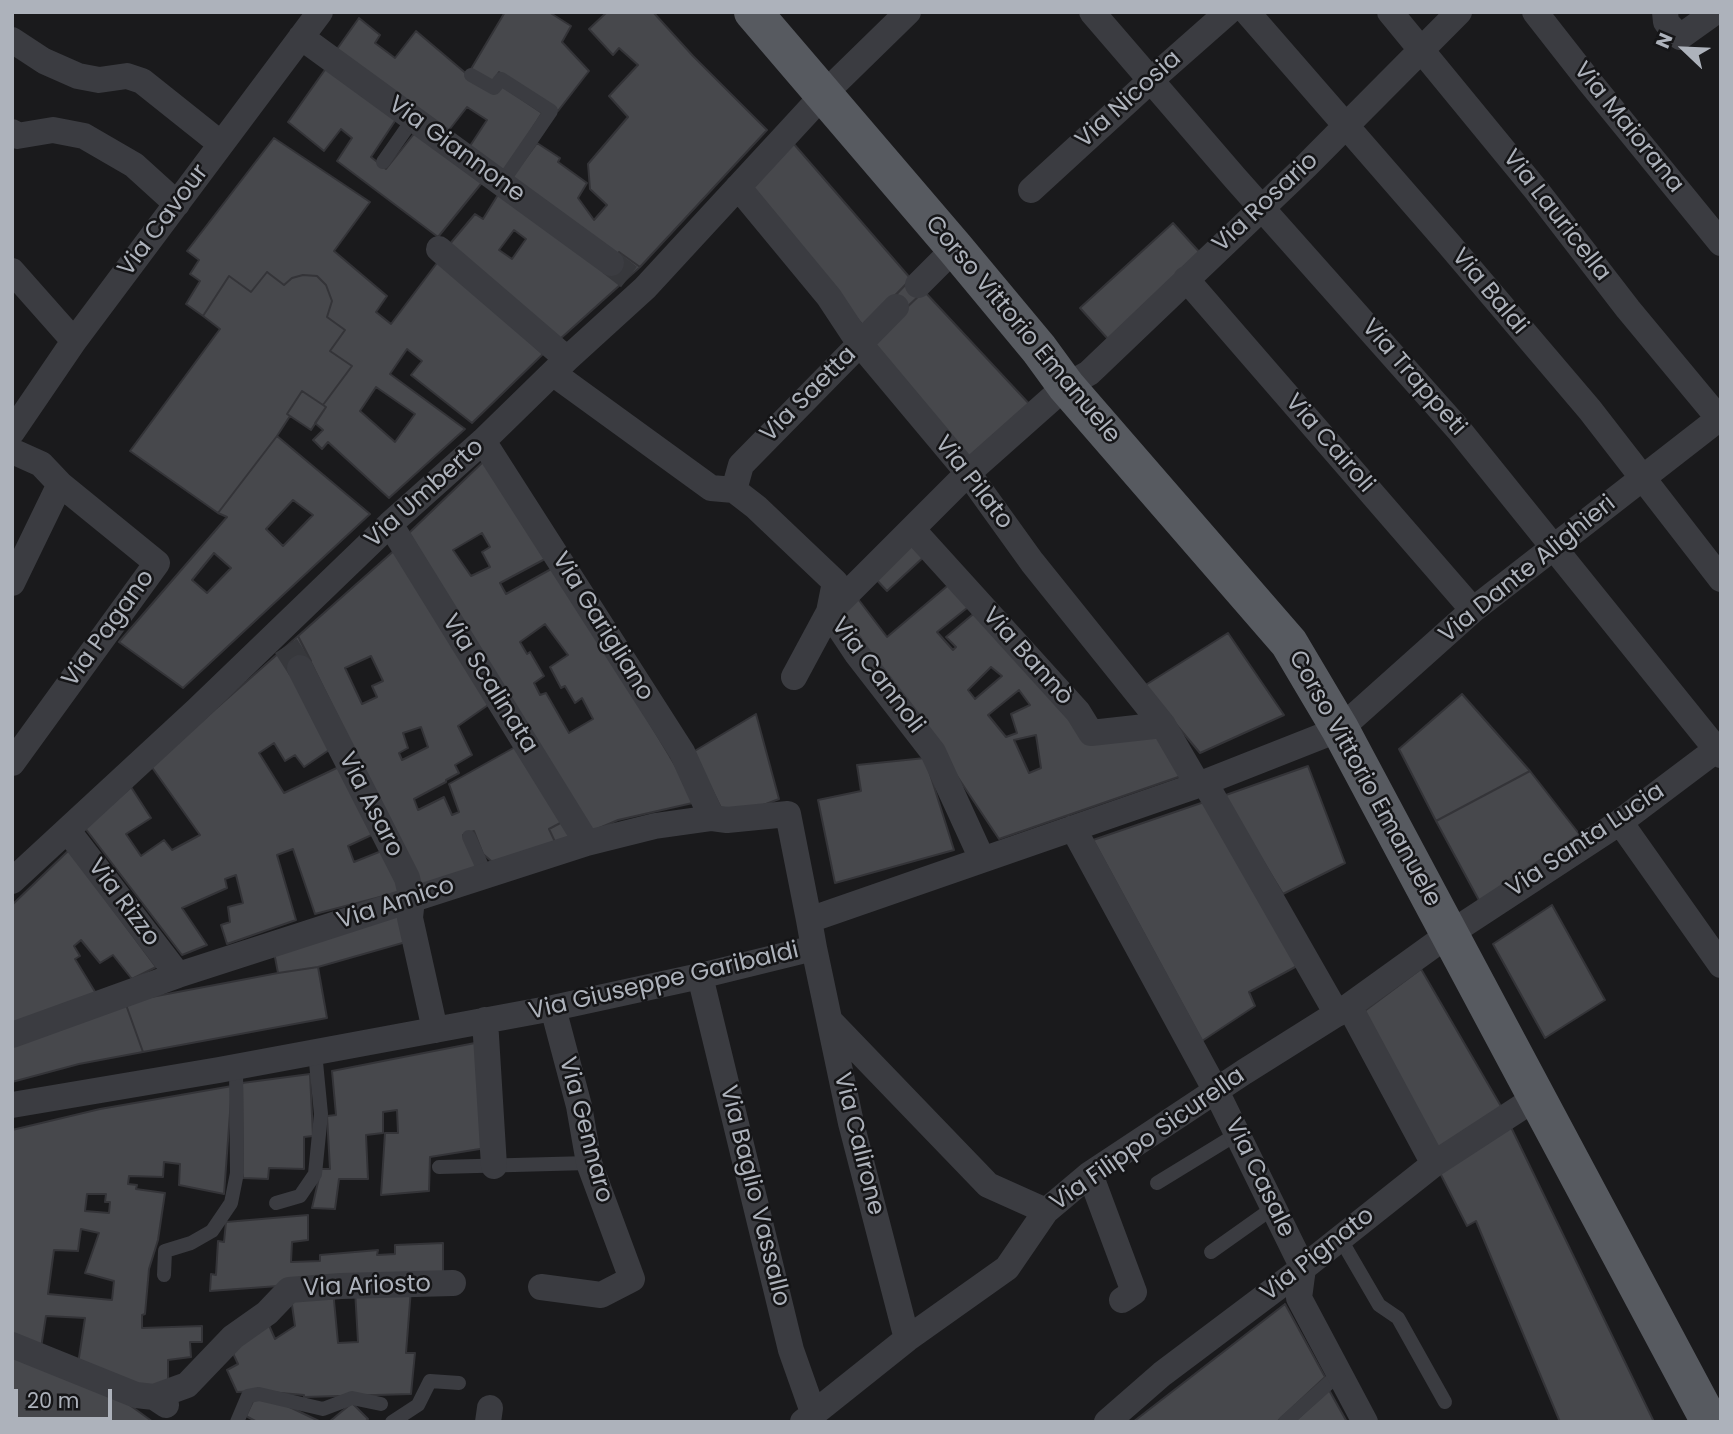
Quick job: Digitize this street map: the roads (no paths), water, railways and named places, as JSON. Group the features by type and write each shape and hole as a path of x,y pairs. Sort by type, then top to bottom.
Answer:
{"main road":[{"name":"Corso Vittorio Emanuele","path":"753,12 955,248 1039,349 1066,386 1289,643 1340,729 1537,1097 1711,1407"}],"street":[{"name":"Via Cavour","path":"12,432 74,341 320,12"},
{"name":"Via Umberto","path":"12,881 197,710 282,639 390,524 484,441 561,367 628,276 738,187 824,94 908,12"},
{"name":"Via Trappeti","path":"1092,12 1459,430 1719,750"},
{"name":"Via Nicosia","path":"1031,190 1228,12"},
{"name":"Via Baldi","path":"1247,12 1581,400 1721,579"},
{"name":"Via Lauricella","path":"1390,12 1537,191 1628,309 1720,419"},
{"name":"Via Rosario","path":"829,612 968,473 1066,386 1089,373 1346,126 1459,12"},
{"name":"Via Maiorana","path":"1535,12 1721,243"},
{"path":"1665,12 1666,22 1680,37 1715,12"},
{"name":"Via Giannone","path":"301,37 628,276"},
{"path":"12,40 44,61 78,76 99,80 127,76 142,81 221,144"},
{"path":"12,132 17,136 53,130 84,136 134,165 177,204"},
{"name":"Via Pilato","path":"738,187 829,297 860,344 968,473 1032,562 1163,725 1343,1010 1434,1164"},
{"path":"918,285 955,248"},
{"name":"Via Cannoli","path":"439,249 561,367 711,488 734,490 756,507 835,582 829,612 857,654 933,752 982,859"},
{"path":"12,271 74,341"},
{"name":"Via Cairoli","path":"1186,279 1473,610"},
{"name":"Via Saetta","path":"734,490 741,465 896,307"},
{"name":"Via Dante Alighieri","path":"1340,729 1473,610 1720,419"},
{"name":"Via Garigliano","path":"484,441 682,752 712,818"},
{"path":"12,452 41,464 60,484 12,583"},
{"name":"Via Pagano","path":"12,762 157,563 60,484"},
{"name":"Via Scalinata","path":"390,524 587,843"},
{"name":"Via Bannò","path":"912,529 1078,712 1091,733 1163,725"},
{"path":"794,677 829,612"},
{"name":"Via Asaro","path":"300,668 407,878 412,899 410,919 435,1030"},
{"name":"Via Giuseppe Garibaldi","path":"12,1105 236,1067 553,1008 814,948 809,920 1202,784 1340,729"},
{"name":"Via Santa Lucia","path":"1449,934 1620,822 1719,750"},
{"name":"Via Amico","path":"12,1035 178,975 587,843 655,825 712,818 727,820 788,814 809,920"},
{"path":"1620,822 1721,965"},
{"name":"Via Casale","path":"1073,828 1216,1091 1303,1268 1299,1298 1365,1422"},
{"name":"Via Rizzo","path":"68,831 178,975"},
{"name":"Via Filippo Sicurella","path":"809,1418 907,1339 1007,1268 1046,1211 1090,1174 1343,1010 1449,934"},
{"name":"Via Calirone","path":"814,948 851,1123 907,1339"},
{"name":"Via Baglio Vassallo","path":"701,976 809,1418"},
{"name":"Via Gennaro","path":"541,1287 601,1295 632,1279 589,1163 579,1106 553,1008"},
{"path":"485,1020 495,1166"},
{"path":"830,1021 988,1185 1046,1211"},
{"name":"Via Pignato","path":"1107,1422 1162,1374 1303,1268 1434,1164 1537,1097"},
{"path":"1090,1174 1134,1292 1122,1300"},
{"name":"Via Ariosto","path":"12,1345 136,1395 160,1401 187,1385 233,1337 267,1313 289,1290 453,1283"}],"lane":[{"path":"471,75 494,88 501,79 551,111 502,184"},
{"path":"383,162 413,119"},
{"path":"469,837 486,875"},
{"path":"276,1203 300,1196 315,1174 321,1114 314,1052"},
{"path":"164,1275 165,1251 191,1243 212,1231 231,1203 237,1173 236,1067"},
{"path":"1157,1183 1237,1134"},
{"path":"439,1167 589,1163"},
{"path":"1211,1252 1273,1208"},
{"path":"1340,1238 1379,1305 1398,1318 1445,1402"},
{"path":"1285,1422 1339,1374"},
{"path":"392,1422 418,1405 430,1381 459,1383"},
{"path":"237,1422 248,1396 260,1394 323,1409 352,1398 382,1404"}],"tunnel":[{"path":"611,263 629,277"},
{"path":"286,646 300,668"}]}
